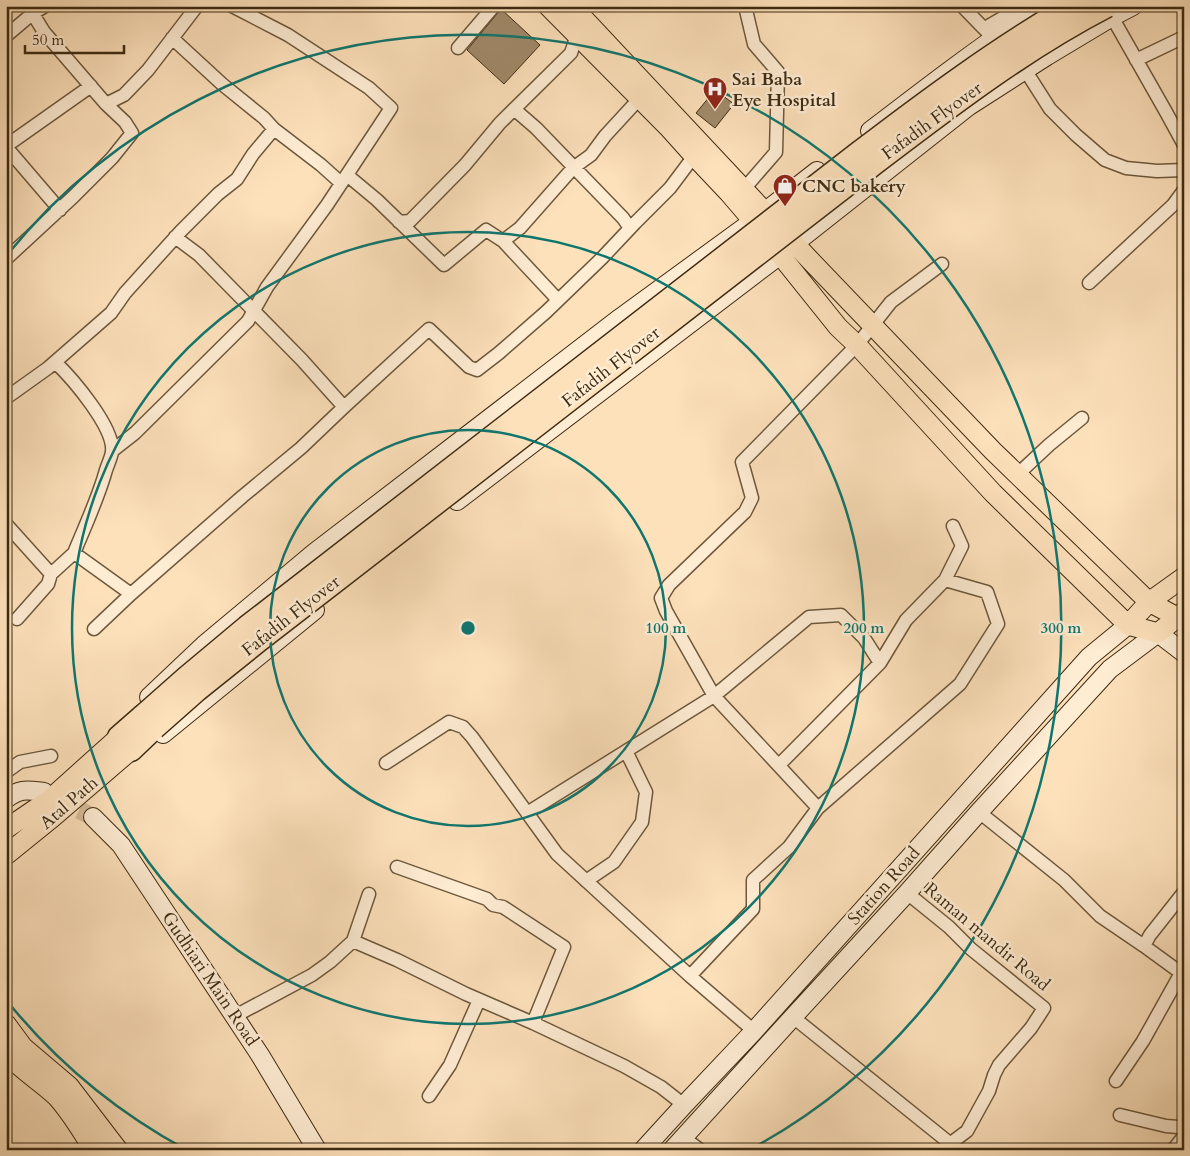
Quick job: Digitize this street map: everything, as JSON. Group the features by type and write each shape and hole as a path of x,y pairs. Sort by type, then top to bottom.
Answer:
{"highway":[{"name":"Fafadih Flyover","path":"149,722 186,678 248,627 860,152 987,58 1071,6"},
{"name":"Fafadih Flyover","path":"125,743 149,722 197,690 893,149 997,73 1050,39 1109,12"}],"main road":[{"path":"548,6 668,127 694,156 759,216 787,249 838,327 857,345 993,493 1128,625 1158,633 1182,617"},
{"path":"572,6 744,189 759,216"},
{"path":"787,249 873,325 993,451 1149,602 1182,617"},
{"path":"1128,625 1149,602 1184,577"},
{"name":"Atal Path","path":"6,829 125,743"},
{"name":"Atal Path","path":"6,855 53,818 125,743"},
{"path":"6,1024 23,1047 69,1086 118,1150"},
{"path":"6,1053 57,1097 94,1150"}],"street":[{"path":"6,36 30,10 45,6"},
{"path":"106,104 124,95 148,70 197,6"},
{"path":"112,451 136,433 248,321 267,288 327,205 391,108 369,88 288,35 232,6"},
{"path":"458,48 494,6"},
{"path":"744,189 776,152 778,72 754,44 745,6"},
{"path":"962,6 1029,76 1050,110 1105,160 1126,168 1157,171 1184,170"},
{"path":"1023,6 917,94 759,216 620,318 314,552 204,645 128,716 125,743 148,746 342,589 787,249 880,174 969,106 1024,71 1109,12 1133,6"},
{"path":"989,33 1041,6"},
{"path":"6,259 60,210 112,158 132,133 125,122 106,104 44,32 30,10"},
{"path":"1109,12 1184,145"},
{"path":"399,222 410,221 465,165 500,123 571,53 577,35"},
{"path":"1136,60 1184,37"},
{"path":"172,38 222,84 264,118 274,129 321,165 371,195 444,265 486,230 503,241 558,300"},
{"path":"60,210 6,147 91,86"},
{"path":"503,241 520,228 573,168 590,155 639,99"},
{"path":"514,109 536,128 623,218 630,228"},
{"path":"8,393 55,362 111,313 125,293 176,237 218,194 237,178 253,154 274,129"},
{"path":"94,629 243,496 302,448 429,329 469,368 477,370 499,353 602,258 670,188 694,156"},
{"path":"1089,283 1173,205 1184,190"},
{"path":"176,237 199,256 254,311 302,360 344,407"},
{"path":"818,808 714,696 666,611 661,598 669,585 744,512 752,498 742,462 857,345 891,302 942,264"},
{"path":"17,619 48,584 51,574 74,553 102,487 112,451 108,434 95,409 66,372 55,362"},
{"path":"1018,474 1082,418"},
{"path":"6,524 51,574"},
{"path":"779,765 880,663 906,620 945,580 962,546 953,526"},
{"path":"74,553 131,594"},
{"path":"690,976 753,909 753,880 790,847 818,808 960,684 998,624 987,592 945,580"},
{"path":"527,813 714,696 809,617 840,615 864,638 880,663"},
{"name":"Station Road","path":"643,1150 754,1031 1089,657 1128,625"},
{"path":"1158,633 1184,653"},
{"name":"Station Road","path":"678,1144 1110,669 1158,633"},
{"path":"386,763 449,722 463,727 557,854 690,976 754,1031"},
{"path":"586,881 614,862 642,822 646,792 626,751"},
{"path":"9,765 51,756"},
{"path":"6,799 23,790 44,792"},
{"path":"979,812 1064,880 1100,916 1182,973 1144,1041 1116,1081"},
{"name":"Gudhiari Main Road","path":"93,817 121,845 260,1055 317,1150"},
{"path":"397,867 487,899 493,905 503,907 564,947 533,1023"},
{"path":"1144,946 1150,935 1184,892"},
{"name":"Raman mandir Road","path":"908,893 949,927 971,949 1044,1008 1031,1028 999,1065 989,1090 967,1131 955,1140 951,1148"},
{"path":"234,1016 312,975 330,962 353,941 369,894"},
{"path":"353,941 624,1066 661,1087 684,1105"},
{"path":"429,1096 450,1065 479,1000"},
{"path":"793,1017 951,1148"},
{"path":"1120,1115 1184,1129"},
{"path":"1173,1150 1184,1136"},
{"path":"678,1144 700,1150"}],"building":[{"path":"501,9 540,45 504,84 467,50"},
{"path":"715,90 734,104 715,128 696,113"}],"tunnel":[{"path":"55,798 93,817"}],"place":[{"name":"Sai Baba Eye Hospital","path":"715,110"},
{"name":"CNC bakery","path":"785,207"}]}
